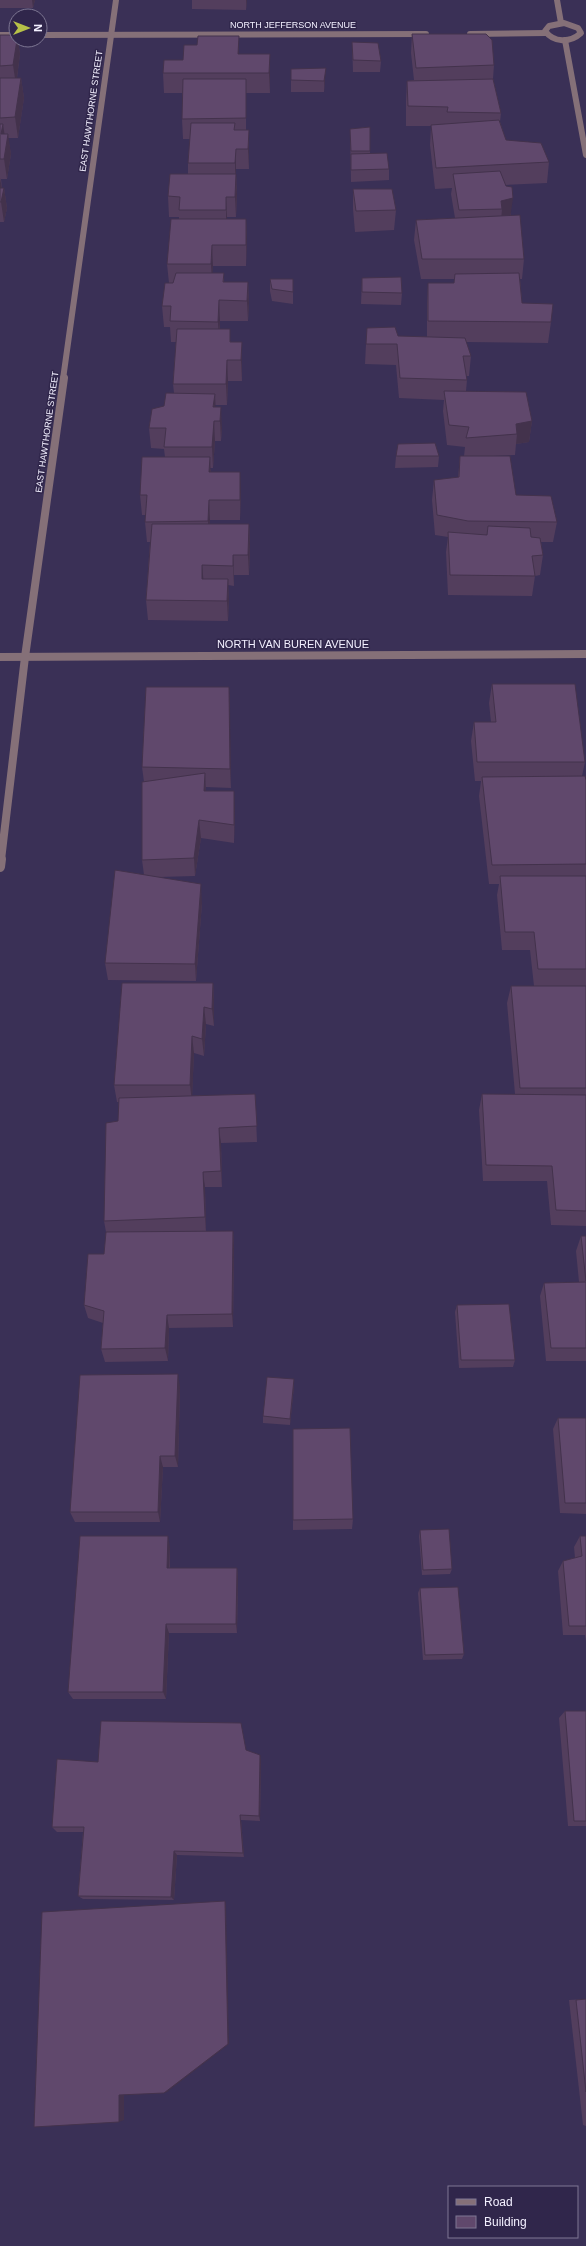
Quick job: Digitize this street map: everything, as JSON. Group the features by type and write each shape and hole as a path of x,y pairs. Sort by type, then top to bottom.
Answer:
{"street":[{"name":"EAST HAWTHORNE STREET","path":"0,867 25,657 116,0"},
{"path":"557,0 561,23"},
{"path":"459,34 546,33 553,38 564,40 575,38 583,33 574,25 561,23 549,26 546,33"},
{"name":"NORTH JEFFERSON AVENUE","path":"48,35 436,34"},
{"path":"564,40 586,155"},
{"name":"NORTH VAN BUREN AVENUE","path":"0,657 586,654"}],"building":[{"path":"412,34 486,34 492,40 494,65 416,68"},
{"path":"0,35 8,35 8,48 16,48 13,65 0,66"},
{"path":"198,36 239,36 238,54 270,54 269,73 163,73 164,60 183,60 184,45 197,45"},
{"path":"352,42 378,43 381,61 353,60"},
{"path":"326,68 324,81 291,80 291,69"},
{"path":"0,78 21,78 15,117 0,118"},
{"path":"183,79 246,79 246,118 182,119"},
{"path":"493,79 501,113 447,112 448,107 408,106 407,81"},
{"path":"499,120 506,140 541,143 549,162 436,168 431,125"},
{"path":"191,123 235,123 234,130 249,130 248,149 236,149 235,163 188,163"},
{"path":"0,124 3,124 1,134 8,134 4,159 0,159"},
{"path":"370,127 370,151 351,151 350,129"},
{"path":"387,153 389,169 351,170 351,154"},
{"path":"500,171 506,186 512,187 513,198 501,201 502,209 459,210 453,174"},
{"path":"170,174 236,174 235,197 226,197 226,210 179,210 180,197 168,196"},
{"path":"0,188 4,188 1,202 0,202"},
{"path":"353,189 392,189 396,210 356,211"},
{"path":"520,215 524,259 422,259 416,220"},
{"path":"171,219 246,219 246,245 212,245 211,264 167,264"},
{"path":"176,273 224,273 223,282 248,282 247,301 219,300 218,322 170,321 171,306 162,306 165,283 173,283"},
{"path":"519,273 522,303 553,304 551,322 428,321 428,283 454,283 455,274"},
{"path":"401,277 402,293 362,292 362,278"},
{"path":"270,279 293,279 293,292 272,289"},
{"path":"395,327 398,336 465,338 471,356 463,356 467,380 400,378 397,344 366,344 367,328"},
{"path":"177,329 230,329 230,342 242,342 241,360 227,360 226,384 173,384"},
{"path":"444,391 526,392 532,421 516,424 517,434 466,438 469,427 449,425"},
{"path":"166,393 215,394 213,407 221,407 220,421 214,421 212,447 164,447 166,428 149,428 152,409 164,406"},
{"path":"435,443 439,456 396,456 398,444"},
{"path":"460,456 510,456 516,495 551,496 557,522 468,521 437,515 434,480 459,477"},
{"path":"142,457 210,457 209,472 240,472 240,500 209,500 208,521 145,522 147,495 140,495"},
{"path":"152,524 249,524 248,555 233,555 233,566 202,565 202,579 228,579 227,601 146,600"},
{"path":"488,526 530,528 531,537 540,538 543,555 532,556 535,576 450,575 448,532 487,535"},
{"path":"492,684 575,684 585,762 477,762 474,722 496,722"},
{"path":"146,687 229,687 230,769 142,767"},
{"path":"205,773 204,791 234,791 234,825 199,820 194,858 142,860 142,782"},
{"path":"585,776 586,864 492,865 482,777"},
{"path":"115,870 201,884 195,964 105,963"},
{"path":"500,876 586,876 586,969 538,969 534,932 505,932"},
{"path":"122,983 213,983 212,1009 204,1007 202,1039 192,1036 190,1085 114,1085"},
{"path":"511,986 586,986 586,1088 520,1088"},
{"path":"255,1094 257,1126 219,1128 221,1171 203,1172 205,1217 104,1221 106,1123 118,1121 119,1098"},
{"path":"482,1094 586,1095 586,1211 556,1210 552,1166 486,1165"},
{"path":"233,1231 232,1314 167,1315 165,1348 101,1349 104,1311 84,1305 88,1254 104,1254 106,1232"},
{"path":"581,1236 586,1236 586,1281"},
{"path":"586,1282 586,1348 551,1348 544,1283"},
{"path":"509,1304 515,1360 461,1360 457,1305"},
{"path":"178,1374 175,1456 160,1456 158,1512 70,1512 80,1375"},
{"path":"267,1377 294,1379 290,1419 263,1416"},
{"path":"558,1418 586,1418 586,1503 565,1503"},
{"path":"350,1428 353,1519 293,1520 293,1429"},
{"path":"449,1529 452,1569 423,1570 420,1530"},
{"path":"80,1536 168,1536 167,1568 237,1568 236,1624 166,1624 163,1692 68,1692"},
{"path":"580,1536 586,1536 586,1626 569,1626 563,1561 582,1556"},
{"path":"458,1587 464,1654 425,1655 420,1588"},
{"path":"565,1711 586,1711 586,1821 574,1821"},
{"path":"101,1721 241,1723 246,1750 260,1755 259,1816 240,1815 243,1853 174,1851 171,1897 78,1896 84,1827 52,1827 57,1759 98,1762"},
{"path":"225,1901 228,2044 164,2093 119,2095 119,2122 34,2127 42,1912"},
{"path":"586,1999 586,2092 576,2000"}]}
